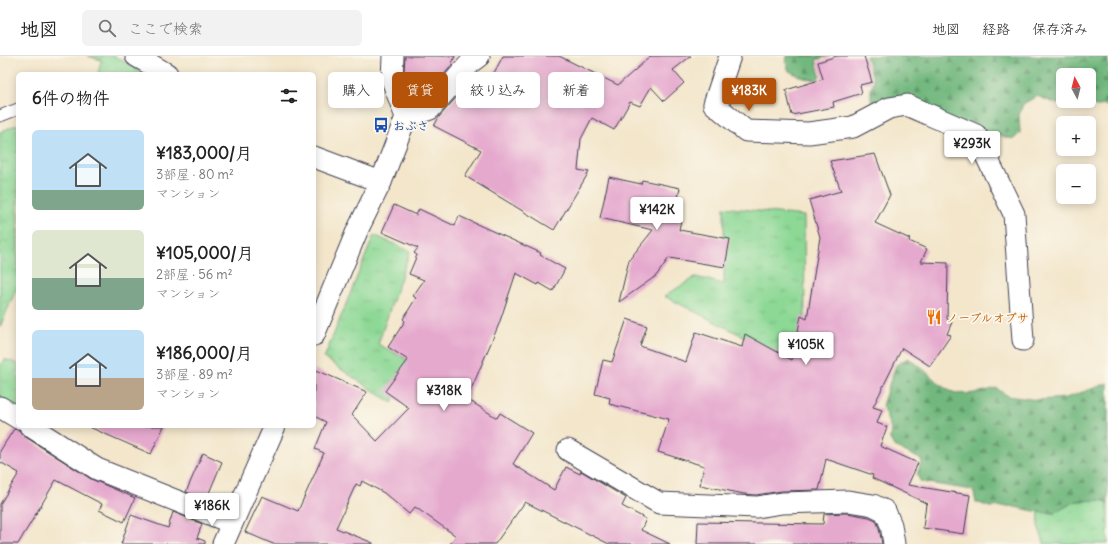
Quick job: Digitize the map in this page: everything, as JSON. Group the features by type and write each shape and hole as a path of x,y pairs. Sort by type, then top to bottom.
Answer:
{"street":[{"path":"136,56 164,72"},
{"path":"316,330 357,231 381,182 406,117 392,80 393,56"},
{"path":"406,117 430,109 471,62 480,56"},
{"path":"730,56 714,104 746,131 808,133 853,127 889,108 907,105 976,134 1014,214 1023,340"},
{"path":"316,158 381,182"},
{"path":"0,407 16,417"},
{"path":"33,428 97,469 232,523"},
{"path":"223,544 274,428"},
{"path":"568,450 659,503 757,507 782,503 804,502 848,502 873,505 886,511 891,524 894,544"}],"lane":[{"path":"0,116 16,110"}],"green space":[{"path":"87,56 114,56 143,72 98,72 101,60"},
{"path":"787,56 830,56 816,60 820,76 817,80 804,78 789,71 786,63"},
{"path":"866,56 1108,56 1108,105 1096,106 1096,68 1056,68 1056,104 1037,96 1023,104 1019,115 1020,133 1014,139 876,108 871,101 871,88 874,82"},
{"path":"16,125 16,290 0,327 0,132"},
{"path":"724,207 804,216 805,318 792,361 664,296 696,277 724,284"},
{"path":"374,235 410,251 378,344 410,361 392,403 324,358"},
{"path":"908,358 945,388 961,394 996,388 1008,396 1038,400 1066,398 1108,383 1108,504 1102,500 1076,501 1054,513 1039,512 1010,506 990,507 976,502 973,490 921,482 917,475 922,460 894,446 890,439 891,429 882,405 896,365"},
{"path":"5,359 16,363 16,410 0,400 0,364"},
{"path":"1102,500 1108,504 1108,544 1044,544 1038,526 1039,512 1054,513 1076,501"}],"building":[{"path":"405,56 455,56 452,63 453,64 446,72 404,71"},
{"path":"503,56 559,56 592,72 548,72 548,108 604,108 604,78 618,85 651,56 691,56 673,70 684,83 664,101 651,87 640,106 630,102 614,130 592,118 581,139 578,170 589,172 554,230 465,176 481,150 434,126 439,117 456,98 456,108 540,108 540,72 494,72"},
{"path":"837,56 864,56 872,82 860,85 862,93 833,102 834,107 792,115 786,90 823,79 818,62"},
{"path":"875,154 890,195 875,223 910,239 909,241 927,249 921,262 948,263 947,319 952,322 947,334 951,335 930,366 902,348 873,407 882,410 877,423 887,427 880,446 918,463 908,485 970,495 964,534 923,528 926,504 928,504 872,478 873,475 826,459 819,490 782,491 756,495 700,485 704,466 658,452 669,419 609,404 610,398 595,394 603,360 612,362 627,319 647,326 640,346 686,362 696,332 742,347 745,334 792,360 801,316 807,319 820,237 809,200 841,191 830,161"},
{"path":"609,177 641,184 642,180 680,188 674,218 681,220 679,230 730,239 725,267 669,258 656,276 619,302 629,260 653,230 600,218"},
{"path":"394,205 416,215 419,209 455,226 459,216 541,253 540,255 565,269 553,291 516,273 499,324 467,399 497,418 500,413 532,433 513,464 554,490 566,467 580,474 581,471 626,498 622,506 646,519 641,530 670,544 609,544 525,502 495,544 450,544 456,536 415,507 409,514 384,493 362,481 360,486 356,484 336,528 373,544 273,544 245,532 262,496 298,511 324,453 315,449 326,422 316,417 316,370 367,392 352,415 377,441 409,408 385,391 408,360 388,347 405,321 403,319 416,298 413,296 424,280 409,274 417,255 414,253 418,248 382,232"},
{"path":"92,428 163,428 151,454"},
{"path":"14,429 19,430 24,436 91,479 135,498 124,522 99,510 102,504 56,480 18,544 0,544 0,504 19,473 0,462 0,451"},
{"path":"203,453 222,462 206,500 186,492"},
{"path":"173,512 202,524 197,538 205,541 205,544 121,544 131,515 168,528"},
{"path":"847,513 869,517 876,520 882,544 697,544 698,522 823,524 824,514"}],"place":[{"name":"おぶさ","path":"381,125"},
{"name":"ノーブルオブサ","path":"934,317"}]}
